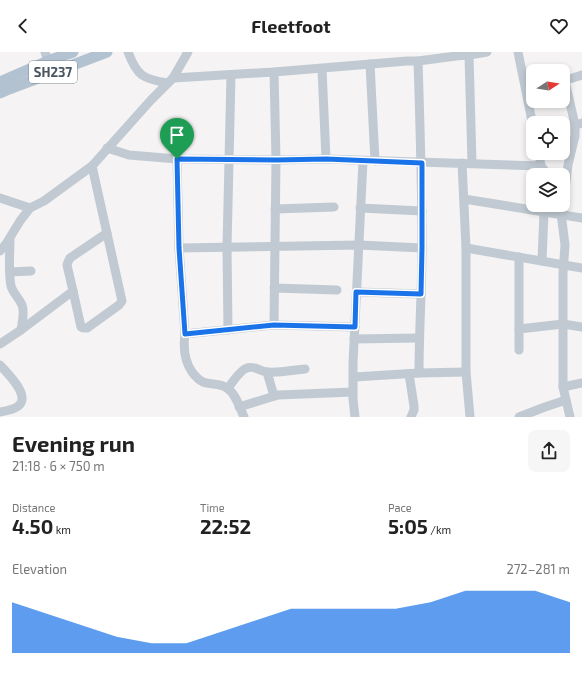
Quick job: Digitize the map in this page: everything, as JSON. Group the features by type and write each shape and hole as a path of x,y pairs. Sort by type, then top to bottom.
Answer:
{"main road":[{"name":"SH237","path":"0,82 47,57 73,52"},
{"name":"SH237","path":"0,93 107,52"}],"street":[{"path":"128,52 133,65 139,72 146,78 153,81 170,81 322,69 370,64 406,56 418,61 455,54 469,55 487,52"},
{"path":"0,251 10,238 20,220 30,208 44,202 92,166 170,81 188,52"},
{"path":"518,52 526,81"},
{"path":"469,55 472,163"},
{"path":"418,61 422,163 422,248 419,373"},
{"path":"370,64 375,161"},
{"path":"322,69 326,159"},
{"path":"274,72 276,160 274,325"},
{"path":"228,330 227,247 231,75"},
{"path":"570,79 582,75"},
{"path":"568,168 579,124 570,98"},
{"path":"108,148 129,155 177,159 326,159 541,166 540,160"},
{"path":"177,159 179,248 185,334 184,347 186,359 188,365 200,380 205,383 228,388 234,395 244,417"},
{"path":"355,417 354,339 363,161"},
{"path":"462,163 466,248 466,372 470,417"},
{"path":"92,166 122,298 121,303 88,328 83,328 81,327 67,265 70,258 107,233"},
{"path":"0,198 30,208"},
{"path":"464,199 526,209"},
{"path":"275,209 334,207"},
{"path":"360,208 422,210"},
{"path":"542,261 544,212 582,218"},
{"path":"561,212 565,245 562,324 563,387 570,417"},
{"path":"10,238 11,285 23,308 21,330"},
{"path":"179,248 359,245 422,248"},
{"path":"466,248 582,268"},
{"path":"519,257 520,350"},
{"path":"10,272 31,271"},
{"path":"274,288 337,290"},
{"path":"0,342 21,330 73,291"},
{"path":"356,292 421,294"},
{"path":"519,329 562,324 582,328"},
{"path":"185,334 274,325 355,327"},
{"path":"354,339 419,338"},
{"path":"0,365 19,388 22,396 18,406 0,412"},
{"path":"228,388 241,372 248,367 267,372 305,369"},
{"path":"267,372 274,396"},
{"path":"354,377 466,372"},
{"path":"409,374 414,406 411,417"},
{"path":"563,387 582,383"},
{"path":"239,407 274,396 354,392"},
{"path":"519,417 566,400"}],"route":[{"path":"177,159 326,159 422,163 421,294 356,292 355,327 274,325 185,334 179,248 177,159"}]}
